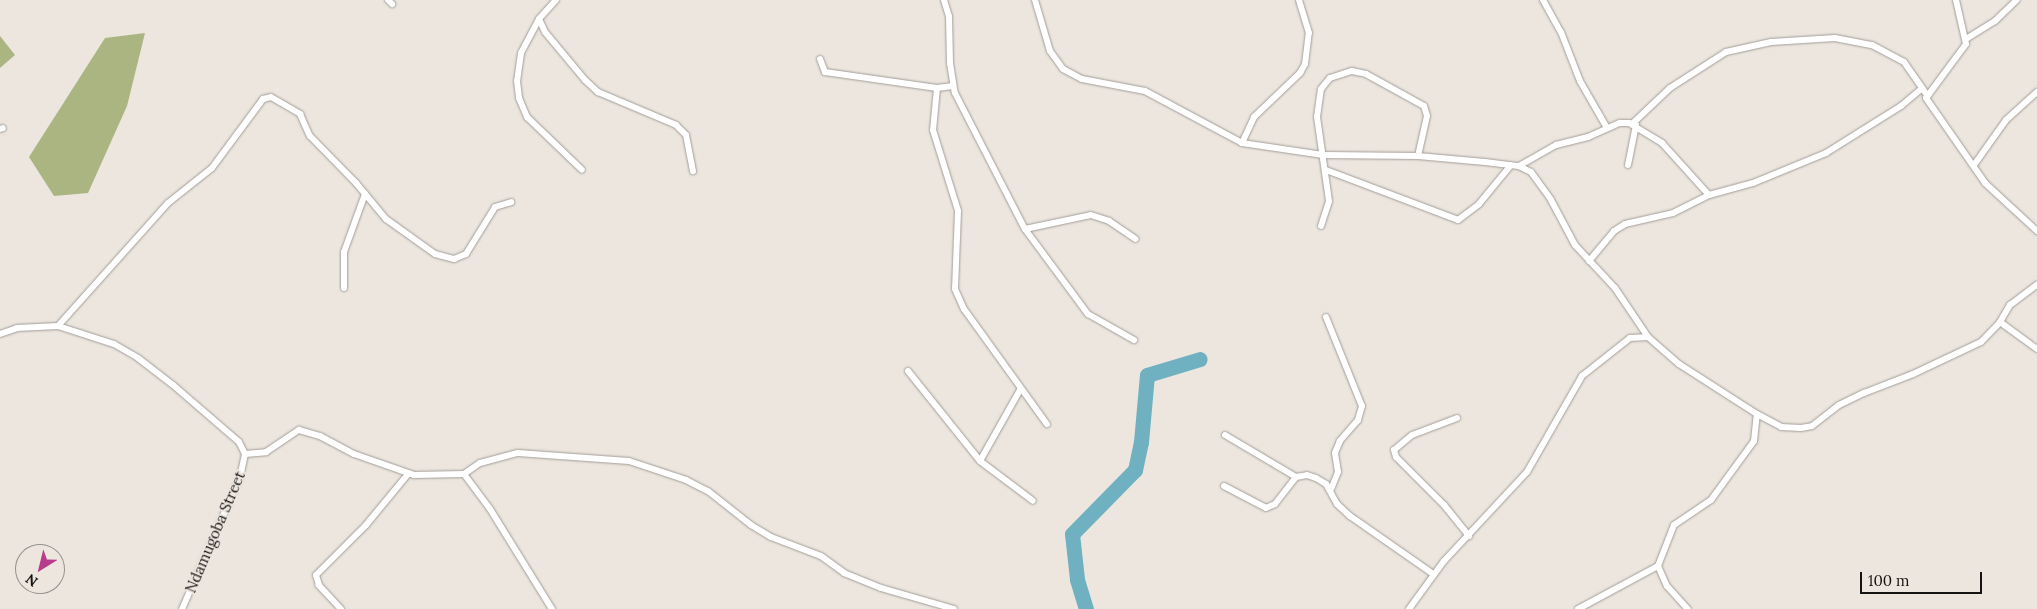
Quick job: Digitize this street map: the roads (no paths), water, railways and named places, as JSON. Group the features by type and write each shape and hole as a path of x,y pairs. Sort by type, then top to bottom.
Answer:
{"street":[{"path":"556,0 539,19 521,53 517,81 519,98 527,117 582,170"},
{"path":"944,0 949,16 953,86 1025,229 1088,314 1134,340"},
{"path":"1034,0 1050,51 1063,69 1082,79 1145,91 1242,143 1323,155 1418,156 1519,166 1538,178 1564,229 1589,261 1615,288 1648,337 1679,364 1757,414 1781,427 1791,429 1812,426 1857,396 1962,353 1982,342 2000,322 2010,304 2037,285"},
{"path":"1242,143 1254,117 1300,73 1305,64 1309,33 1299,0"},
{"path":"1543,0 1564,40 1580,81 1607,128"},
{"path":"1956,0 1966,40"},
{"path":"1589,261 1614,232 1625,224 1672,213 1709,195 1753,183 1826,153 1924,91 1960,55 1966,40 1995,21 2017,0"},
{"path":"539,19 545,32 585,80 598,92 676,125 686,135 692,171"},
{"path":"1628,165 1634,124 1670,88 1726,52 1771,42 1835,38 1872,45 1904,62 1938,116 1996,195 2037,231"},
{"path":"820,59 825,72 937,88 953,86"},
{"path":"1322,226 1329,201 1318,117 1321,89 1330,78 1352,72 1366,74 1424,106 1428,116 1418,156"},
{"path":"937,88 933,130 958,211 955,289 959,301 1020,390 1047,424"},
{"path":"1974,165 2006,120 2037,92"},
{"path":"58,326 168,204 212,168 262,100 276,98 300,114 310,136 366,194 386,219 424,249 454,259 466,254 495,207 511,202"},
{"path":"1519,166 1546,149 1620,122 1634,124 1662,143 1709,195"},
{"path":"1326,170 1458,220 1479,204 1511,165"},
{"path":"344,288 344,252 366,194"},
{"path":"1025,229 1091,216 1109,222 1136,239"},
{"path":"1326,317 1362,406 1358,420 1340,440 1335,453 1338,472 1331,489"},
{"path":"2000,322 2037,349"},
{"path":"0,334 25,327 58,326 114,344 138,358 228,432 244,454 266,452 294,431 308,431 354,454 408,474 445,477 464,474 480,463 518,453 629,461 657,468 708,491 771,537 821,556 844,572 881,588 954,609"},
{"path":"1410,609 1433,574 1469,536 1541,453 1582,376 1630,338 1648,337"},
{"path":"908,371 980,461 1033,501"},
{"path":"980,461 1020,390"},
{"path":"1578,609 1658,566 1674,525 1711,500 1754,441 1757,414"},
{"path":"1457,418 1412,435 1394,450 1396,457 1444,505 1469,536"},
{"path":"1225,435 1296,477 1307,475 1331,489 1342,510 1433,574"},
{"name":"Ndamugoba Street","path":"182,609 240,477 244,454"},
{"path":"341,609 319,585 316,575 366,525 408,474"},
{"path":"464,474 490,509 552,609"},
{"path":"1224,486 1266,508 1275,504 1296,477"},
{"path":"1658,566 1667,586 1688,609"}],"waterway":[{"path":"1086,609 1077,579 1072,534 1135,470 1141,442 1147,375 1200,359"}]}
